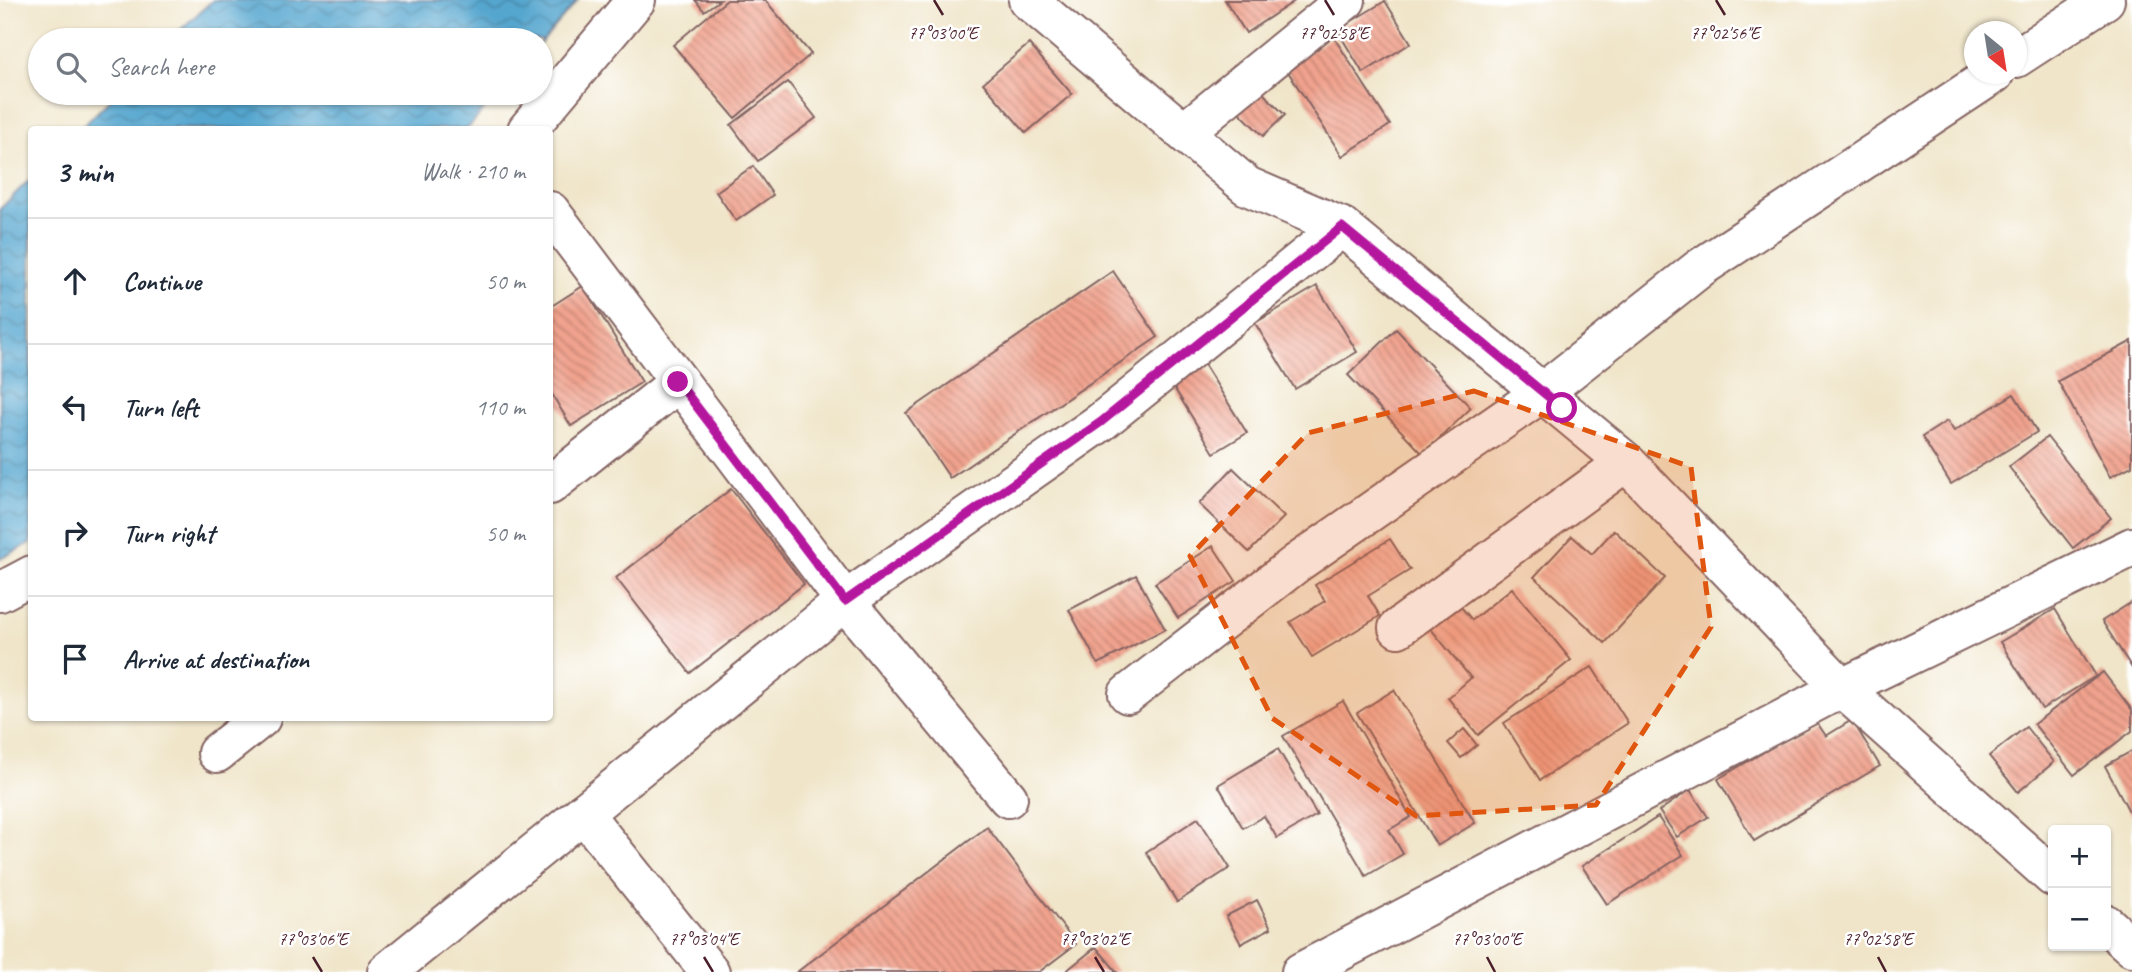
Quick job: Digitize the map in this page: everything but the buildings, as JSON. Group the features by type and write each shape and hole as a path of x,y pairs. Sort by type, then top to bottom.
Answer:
{"street":[{"path":"553,99 636,0"},
{"path":"1028,0 1247,186 1342,227 1626,462 1842,688 2048,873"},
{"path":"1185,131 1346,0"},
{"path":"2027,51 2105,0"},
{"path":"1128,694 1297,563 1543,392 1700,268 1979,84"},
{"path":"530,126 548,105"},
{"path":"553,215 845,601 1008,798"},
{"path":"387,972 845,601 1101,422 1342,227"},
{"path":"553,483 678,382"},
{"path":"1398,628 1626,462"},
{"path":"1301,972 1842,688 2132,547"},
{"path":"0,592 28,577"},
{"path":"217,753 257,721"},
{"path":"583,813 710,972"},
{"path":"2111,928 2132,947"}],"highlighted area":[{"path":"1474,391 1691,467 1711,627 1596,805 1416,816 1272,718 1190,556 1308,433"}],"water":[{"path":"213,0 578,0 553,29 182,28"},
{"path":"105,105 488,105 470,126 83,126"},
{"path":"28,181 28,545 0,559 0,209"}],"route":[{"path":"678,382 845,601 1101,422 1342,227 1562,408"}]}
